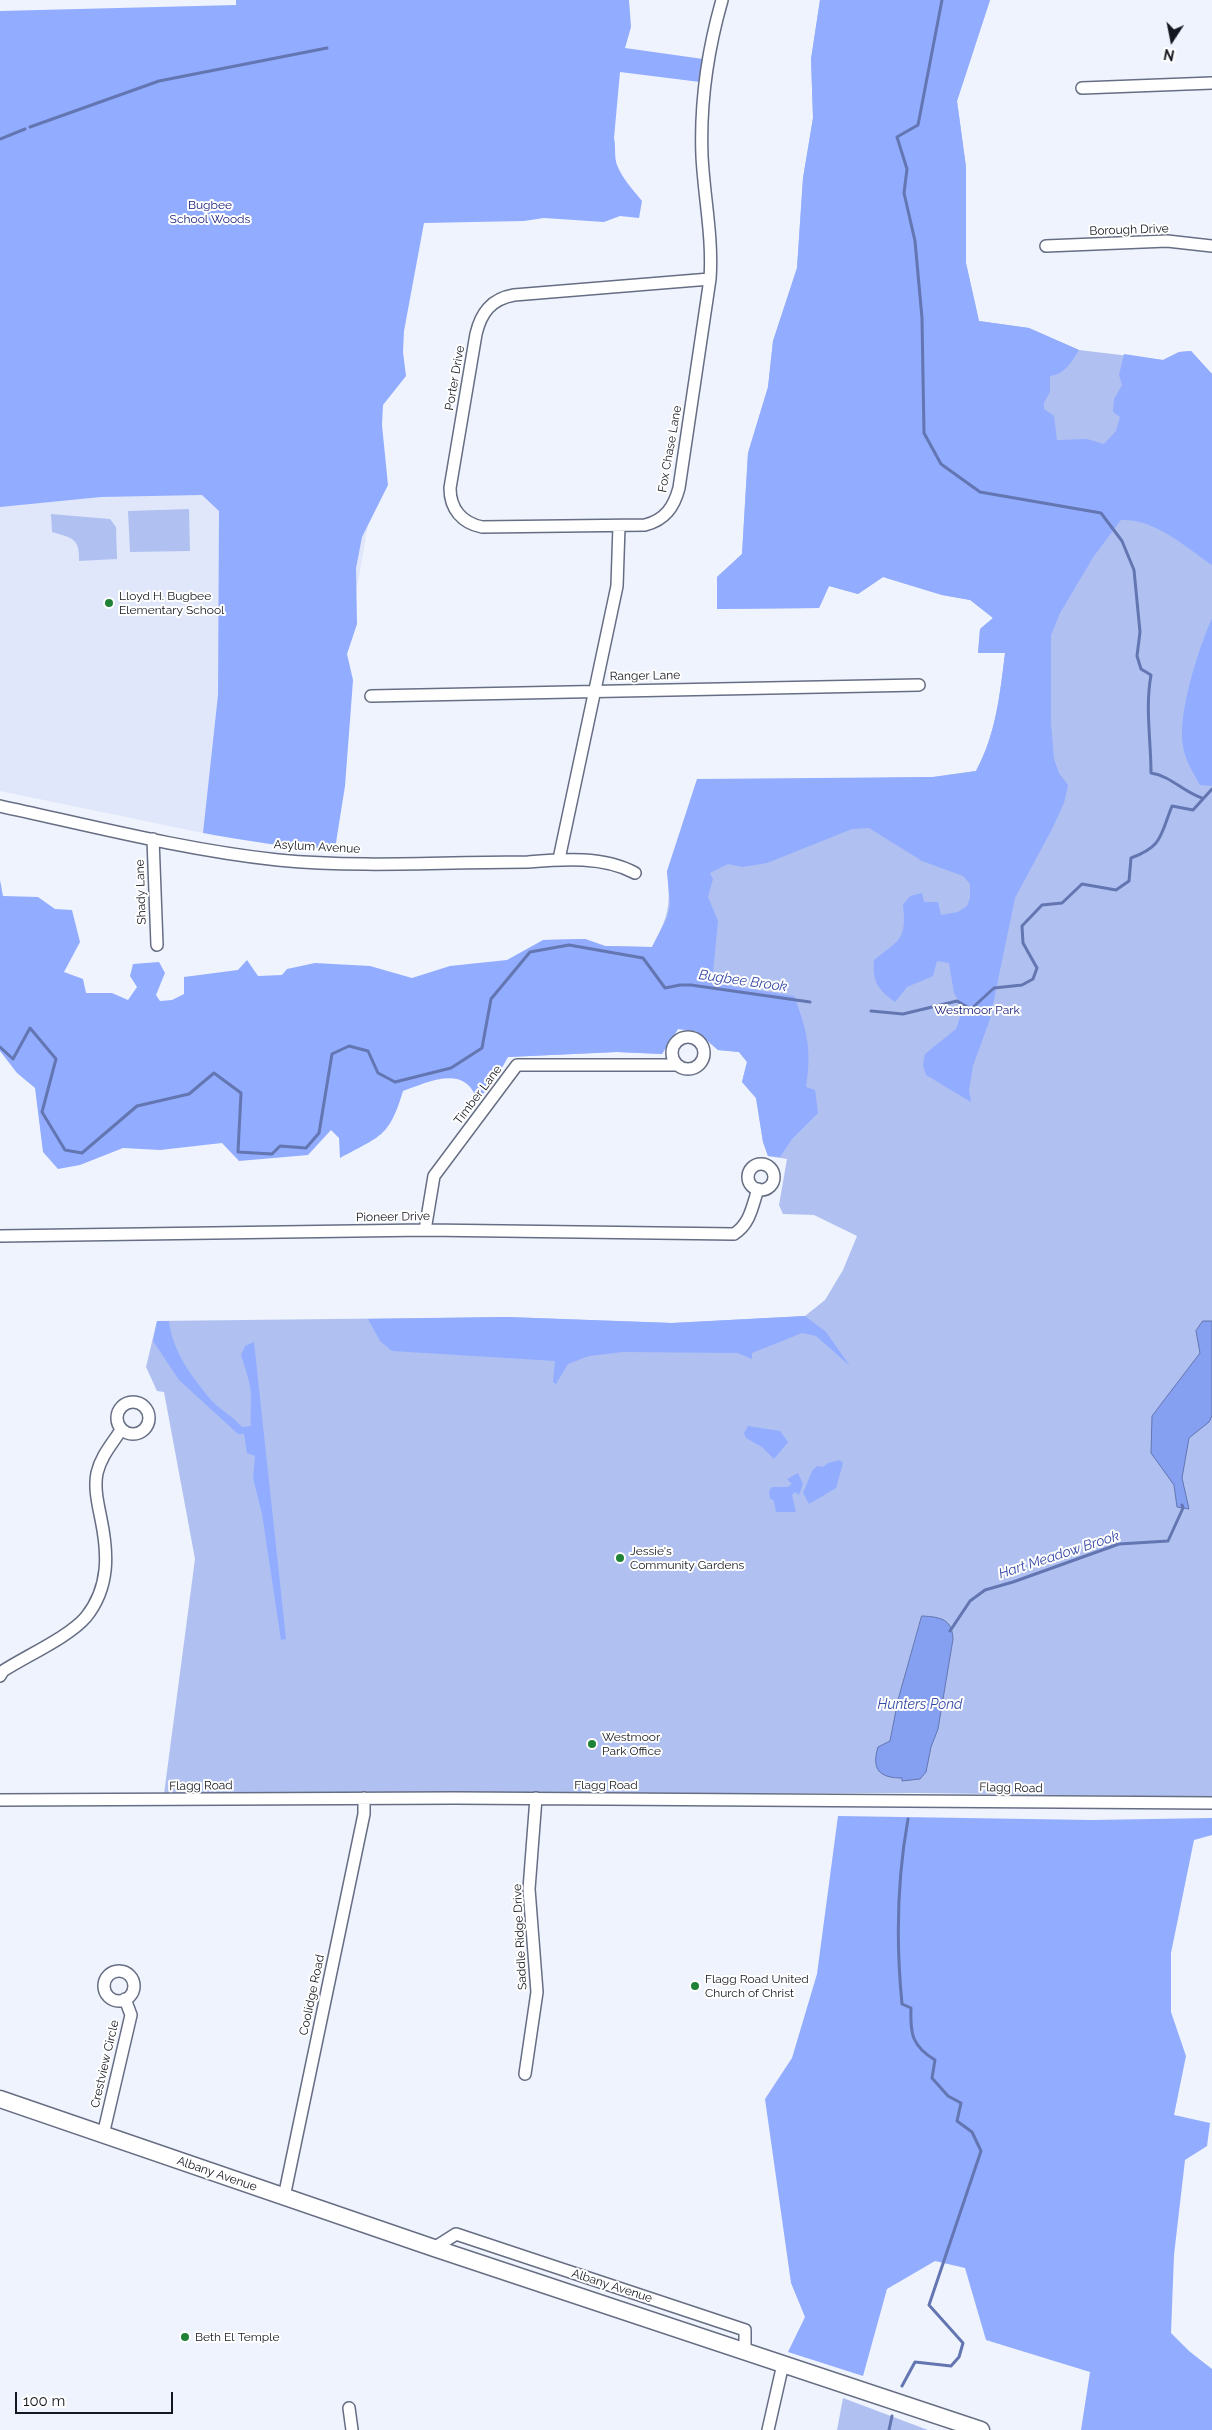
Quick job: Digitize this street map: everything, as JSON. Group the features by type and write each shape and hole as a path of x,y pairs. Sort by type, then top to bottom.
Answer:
{"highway":[{"name":"Albany Avenue","path":"0,2099 434,2248 981,2430"}],"street":[{"name":"Fox Chase Lane","path":"620,526 645,525 657,521 669,511 677,497 710,279 712,254 702,157 702,128 714,27 722,0"},
{"path":"1082,88 1212,84"},
{"name":"Borough Drive","path":"1046,246 1167,241 1212,246"},
{"name":"Porter Drive","path":"620,526 482,527 460,518 452,504 450,488 478,323 489,306 507,296 710,279"},
{"path":"558,859 617,586 620,526"},
{"name":"Ranger Lane","path":"372,696 919,685"},
{"name":"Asylum Avenue","path":"0,806 153,839 240,855 311,862 528,862 558,859 609,863 635,873"},
{"name":"Shady Lane","path":"153,839 157,944"},
{"name":"Timber Lane","path":"425,1230 434,1176 517,1065 676,1065"},
{"name":"Pioneer Drive","path":"0,1236 425,1230 734,1234 744,1228 758,1189"},
{"path":"1,1672 75,1628 95,1602 105,1572 107,1556 98,1504 97,1473 105,1452 122,1430"},
{"name":"Coolidge Road","path":"284,2197 364,1814 364,1798"},
{"name":"Flagg Road","path":"0,1800 536,1798 1212,1803"},
{"name":"Saddle Ridge Drive","path":"526,2074 537,1992 529,1906 536,1798"},
{"name":"Crestview Circle","path":"104,2135 131,2015 125,1999"},
{"path":"768,2430 783,2364"},
{"path":"348,2408 352,2430"}],"shaded area":[{"path":"377,473 312,847 284,847 203,831 203,833 0,791 0,476"}],"green space":[{"name":"Bugbee School Woods","path":"236,0 629,0 631,27 625,48 703,59 700,82 620,72 614,138 616,159 622,175 642,201 639,218 620,216 604,222 544,218 524,221 424,223 404,331 403,352 406,376 383,405 382,425 388,485 362,537 356,568 357,624 347,654 353,680 351,707 345,786 335,849 269,844 203,833 218,695 219,511 202,495 101,497 0,507 0,11 236,5"},
{"name":"Westmoor Park","path":"820,0 990,0 957,101 966,167 966,263 979,321 1029,328 1079,350 1163,360 1179,352 1191,351 1212,374 1212,1797 920,1793 164,1794 195,1559 164,1392 157,1391 146,1367 157,1321 507,1317 672,1323 805,1316 825,1300 843,1270 857,1236 814,1215 783,1214 779,1205 787,1159 768,1156 763,1142 756,1098 742,1082 747,1062 739,1052 718,1050 696,1031 678,1029 662,1054 617,1052 508,1057 543,940 585,939 605,946 652,947 662,927 667,910 669,894 667,871 869,778 933,777 976,771 993,728 1005,653 978,653 980,629 993,618 971,600 942,595 883,577 858,594 829,586 819,608 717,609 717,577 742,554 748,453 768,387 773,341 797,268 803,178 813,118 811,59"},
{"path":"820,0 990,0 957,101 966,167 966,263 979,321 1029,328 1079,350 1064,370 1050,376 1050,392 1044,403 1044,409 1054,416 1057,440 1087,439 1104,444 1116,431 1120,417 1113,412 1114,399 1122,385 1119,375 1124,354 1163,360 1179,352 1191,351 1212,374 1212,565 1180,542 1157,529 1133,521 1121,520 1094,556 1060,613 1051,635 1051,723 1054,759 1059,773 1068,785 1064,803 1052,829 1015,898 990,1019 973,1066 969,1090 971,1102 926,1075 923,1065 925,1054 956,1029 961,1014 961,1005 954,993 949,963 937,961 933,976 907,987 895,1002 880,989 874,974 874,960 890,948 902,933 904,926 903,905 910,896 922,893 924,902 938,902 941,915 958,912 967,906 970,898 970,884 963,876 922,861 869,828 852,829 767,863 743,867 728,864 710,873 713,879 708,897 718,921 712,983 794,996 805,1030 808,1051 806,1087 815,1090 818,1113 792,1139 780,1157 768,1156 763,1142 756,1098 742,1082 747,1062 739,1052 718,1050 696,1031 678,1029 662,1054 617,1052 508,1057 494,1082 482,1095 475,1095 469,1086 453,1078 432,1081 403,1091 393,1118 381,1134 374,1140 340,1158 339,1138 331,1130 308,1155 239,1161 222,1143 160,1150 123,1148 80,1165 58,1169 43,1152 35,1088 17,1073 0,1051 0,880 3,896 38,897 55,909 72,910 80,942 64,972 83,979 86,993 112,993 128,1000 137,987 130,976 133,964 159,962 165,973 156,995 160,1001 172,1000 184,994 184,977 238,970 247,960 258,976 282,975 287,969 315,963 370,966 412,978 450,966 507,960 543,940 585,939 605,946 652,947 667,918 670,905 667,871 697,779 933,777 976,771 993,728 1005,653 978,653 980,629 993,618 970,600 942,595 883,577 858,594 829,586 819,608 717,609 717,577 742,554 748,453 768,387 773,341 797,268 803,178 813,118 811,59"},
{"path":"189,509 190,551 130,552 128,511"},
{"path":"51,514 110,519 116,527 117,559 79,561 76,543 70,538 52,532"},
{"path":"1212,618 1212,786 1200,785 1186,756 1182,733 1190,681"},
{"path":"805,1316 826,1332 850,1366 816,1336 802,1333 752,1353 752,1359 738,1353 623,1352 589,1356 568,1364 556,1384 553,1382 555,1361 392,1351 380,1341 368,1319 507,1317 672,1323"},
{"path":"157,1321 169,1321 174,1343 191,1374 213,1402 242,1427 251,1426 251,1401 250,1386 241,1355 245,1346 254,1342 286,1639 281,1640 262,1514 253,1478 255,1456 247,1453 244,1434 238,1434 179,1380 153,1341"},
{"path":"748,1426 780,1431 788,1442 774,1459 762,1447 746,1438 744,1433"},
{"path":"840,1460 843,1463 836,1488 809,1504 803,1493 812,1471 817,1466 823,1467 828,1463"},
{"path":"798,1473 803,1484 799,1495 795,1492 792,1495 796,1512 776,1512 774,1501 770,1498 769,1491 772,1487 788,1487 792,1484 787,1479"},
{"path":"838,1816 1092,1820 1212,1818 1212,1835 1194,1840 1171,1953 1171,2012 1186,2056 1174,2115 1210,2123 1207,2146 1185,2160 1174,2255 1171,2333 1189,2351 1212,2369 1212,2430 1081,2430 1090,2372 986,2340 965,2268 935,2261 887,2289 863,2376 788,2352 805,2317 791,2283 765,2099 792,2058 817,1974"},
{"path":"843,2398 928,2430 837,2430"}],"water":[{"path":"1203,1321 1212,1321 1212,1416 1209,1422 1189,1438 1182,1478 1189,1509 1177,1507 1174,1485 1151,1453 1152,1416 1200,1353 1196,1331"},
{"name":"Hunters Pond","path":"922,1616 944,1620 950,1627 953,1639 938,1729 931,1747 926,1772 920,1779 902,1781 902,1778 894,1778 879,1771 876,1755 878,1747 890,1741 898,1700"}],"waterway":[{"path":"942,0 918,125 897,137 907,169 904,193 915,241 922,318 924,433 941,464 980,492 1101,513 1122,541 1134,570 1140,632 1137,656 1141,669 1151,675 1148,712 1151,773 1165,777 1202,798"},
{"path":"30,127 159,81 327,48"},
{"path":"0,139 25,129"},
{"name":"Hart Meadow Brook","path":"871,1011 903,1014 957,1001 971,1009 994,988 1022,985 1033,979 1037,968 1023,943 1022,926 1042,905 1062,903 1082,884 1116,890 1129,881 1131,858 1149,849 1159,839 1172,806 1193,810 1212,789"},
{"name":"Bugbee Brook","path":"0,1047 13,1059 30,1028 56,1059 42,1112 65,1150 82,1153 137,1106 189,1094 214,1073 241,1093 238,1152 272,1154 280,1146 306,1148 319,1133 332,1054 349,1046 368,1051 378,1073 395,1082 451,1068 482,1048 491,999 530,952 569,945 643,958 665,988 691,985 810,1002"},
{"name":"Hart Meadow Brook","path":"950,1631 970,1601 985,1590 1013,1582 1119,1544 1168,1541 1183,1508 1182,1505"},
{"path":"902,2386 915,2362 951,2366 959,2357 963,2343 929,2305 981,2151 972,2132 957,2121 961,2103 948,2096 932,2078 935,2060 921,2050 917,2044 912,2032 911,2008 902,2004 898,1935 900,1888 908,1819"},
{"path":"889,2430 892,2416"}],"place":[{"name":"Lloyd H. Bugbee Elementary School","path":"109,603"},
{"name":"Jessie's Community Gardens","path":"620,1558"},
{"name":"Westmoor Park Office","path":"592,1744"},
{"name":"Flagg Road United Church of Christ","path":"695,1986"},
{"name":"Beth El Temple","path":"185,2337"}]}
